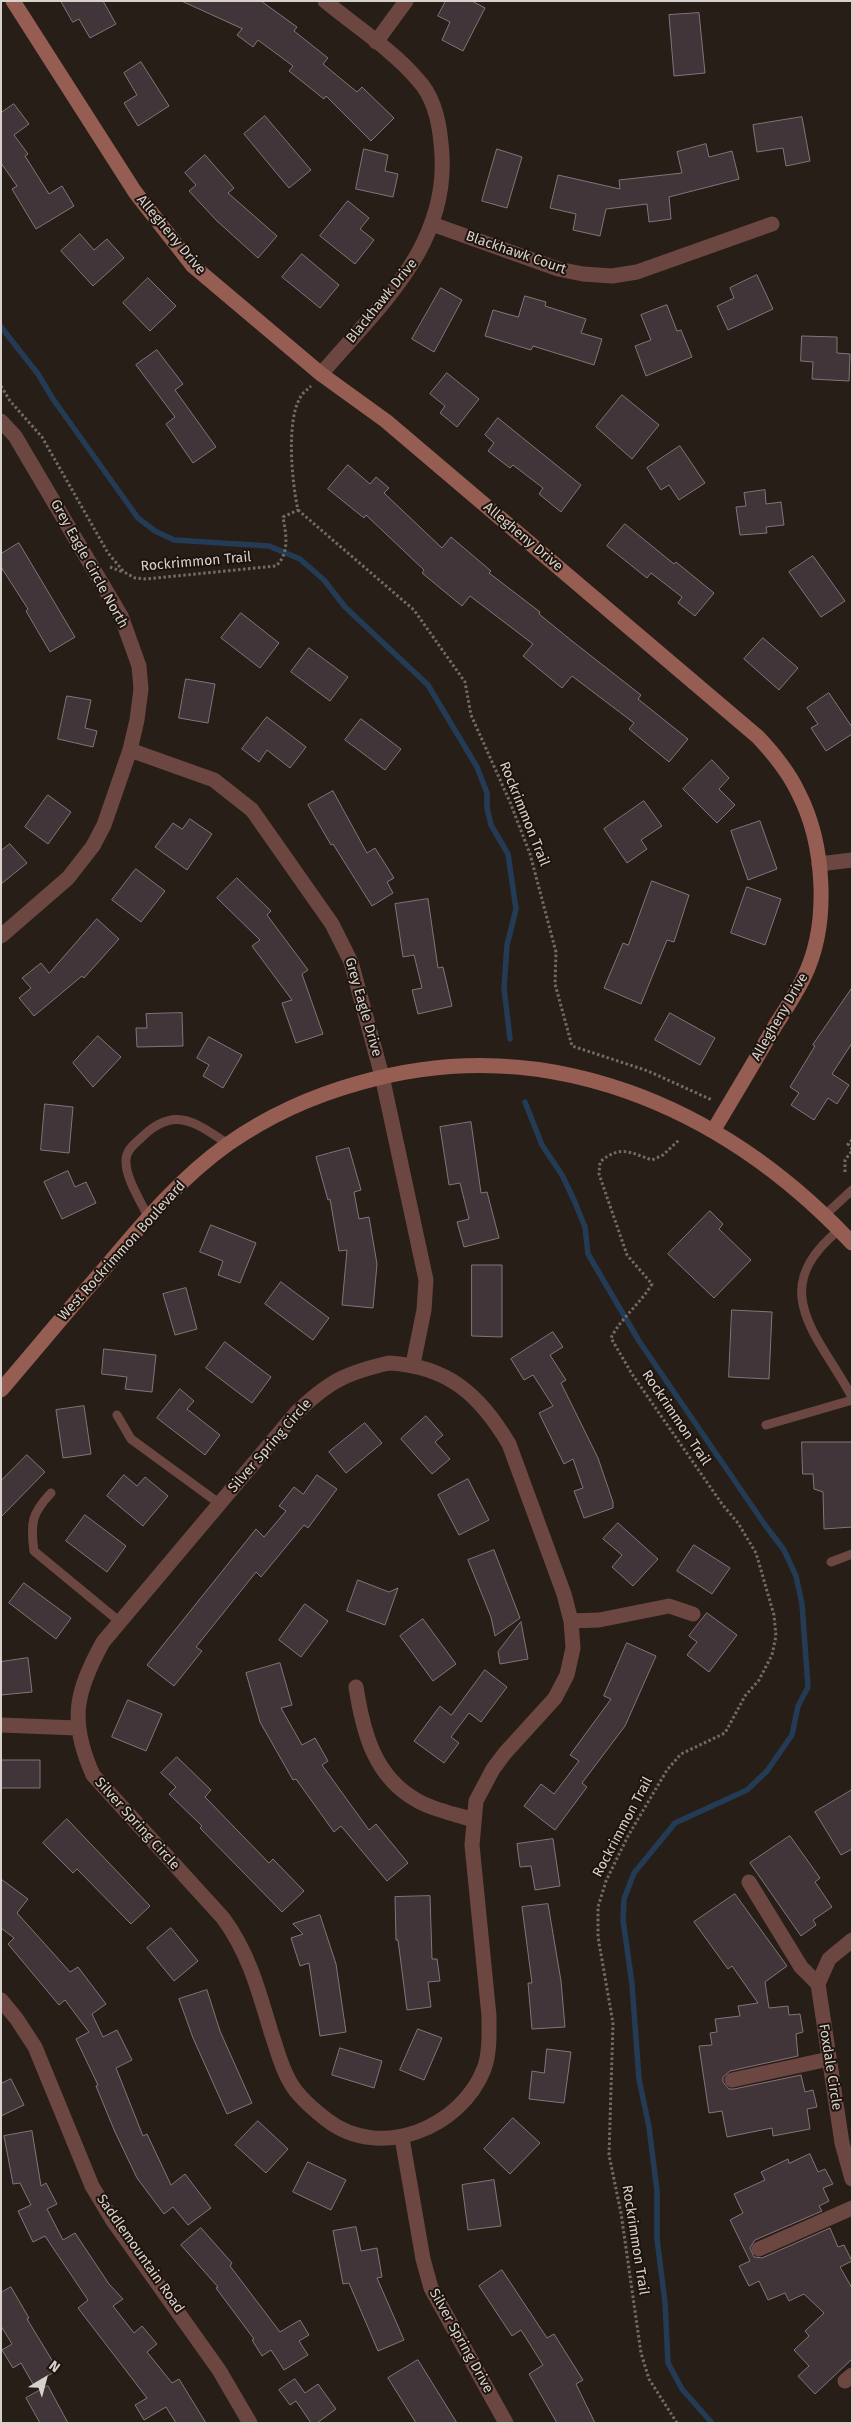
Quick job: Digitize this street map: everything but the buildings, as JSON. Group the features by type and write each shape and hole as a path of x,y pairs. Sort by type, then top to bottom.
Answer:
{"street":[{"name":"Allegheny Drive","path":"13,1 135,192 193,266 321,374 386,421 758,737 780,761 799,793 811,826 819,864 822,905 817,939 805,976 713,1131"},
{"name":"Blackhawk Drive","path":"321,374 411,267 424,246 432,224 442,173 438,118 419,80 325,1"},
{"path":"376,42 406,1"},
{"name":"Blackhawk Court","path":"432,224 558,269 583,274 612,276 637,272 772,224"},
{"name":"Grey Eagle Circle North","path":"1,421 15,436 121,616 138,666 142,689 138,720 130,750 104,825 81,864 68,878 1,936"},
{"name":"Grey Eagle Drive","path":"130,750 214,780 252,810 332,924 343,944 351,962 382,1076 426,1280 424,1310 412,1364"},
{"path":"819,864 852,860"},
{"name":"West Rockrimmon Boulevard","path":"1,1390 148,1217 196,1169 259,1123 332,1091 382,1076 454,1066 536,1069 608,1084 649,1100 713,1131 783,1178 826,1215 852,1244"},
{"name":"Silver Spring Circle","path":"389,1363 412,1364 436,1371 460,1384 496,1421 509,1444 564,1594 572,1621 573,1648 567,1675 555,1698 493,1769 476,1801 472,1845 489,2016 489,2041 484,2068 470,2094 453,2111 432,2126 402,2138 375,2137 352,2132 329,2121 308,2103 290,2083 280,2060 250,1961 238,1938 224,1918 93,1775 83,1752 77,1728 82,1686 89,1667 103,1642 220,1504 296,1413 326,1386 347,1375 389,1363"},
{"path":"572,1621 599,1620 669,1606 693,1614"},
{"path":"356,1686 362,1726 372,1752 394,1785 418,1802 473,1820"},
{"path":"1,1725 77,1728"},
{"path":"749,1882 801,1967 818,1984 829,1959 852,1940"},
{"name":"Foxdale Circle","path":"818,1984 829,2059 852,2179"},
{"name":"Saddlemountain Road","path":"1,2000 16,2018 35,2047 92,2186 113,2221 220,2370 250,2423"},
{"path":"732,2080 829,2059"},
{"name":"Silver Spring Drive","path":"402,2138 423,2259 431,2288 506,2423"},
{"path":"759,2249 852,2208"}],"lane":[{"path":"148,1217 129,1176 126,1162 127,1154 132,1147 154,1125 166,1121 183,1120 198,1124 228,1144"},
{"path":"826,1215 852,1190"},
{"path":"766,1425 852,1399 809,1325 800,1289 810,1260 821,1245 839,1230"},
{"path":"117,1415 131,1439 220,1504"},
{"path":"51,1493 37,1508 33,1522 34,1551 120,1622"},
{"path":"831,1562 852,1554"}],"path":[{"path":"298,510 290,464 295,417 300,398 321,374"},
{"name":"Rockrimmon Trail","path":"1,386 10,401 42,437 108,553 124,572 135,578 146,579 276,566 283,559 286,539 283,517 298,510 414,610 465,682 471,715 510,802 532,862 556,952 555,984 572,1046 648,1071 712,1100"},
{"name":"Rockrimmon Trail","path":"677,2423 650,2379 641,2353 621,2213 609,2156 613,2023 600,1946 598,1906 606,1881 628,1836 667,1770 681,1754 725,1734 745,1696 759,1680 772,1655 776,1636 774,1615 756,1552 738,1523 722,1504 632,1374 611,1338 617,1326 644,1298 652,1284 627,1255 599,1174 600,1162 611,1153 624,1150 652,1160 663,1155 679,1140"},
{"path":"845,1172 845,1160 852,1150 848,1144 852,1140"}],"waterway":[{"path":"1,327 38,374 53,399 138,518 155,531 174,540 269,546 300,559 324,580 345,607 428,685 477,767 487,793 487,808 491,825 508,854 516,909 507,945 504,988 510,1039"},
{"path":"525,1102 542,1145 562,1175 574,1200 585,1227 588,1254 639,1341 784,1550 796,1576 802,1604 808,1687 798,1706 792,1735 767,1771 747,1790 675,1823 634,1873 624,1899 623,1920 632,1984 639,2079 649,2127 657,2191 657,2239 665,2302 668,2363 682,2389 712,2423"}]}
